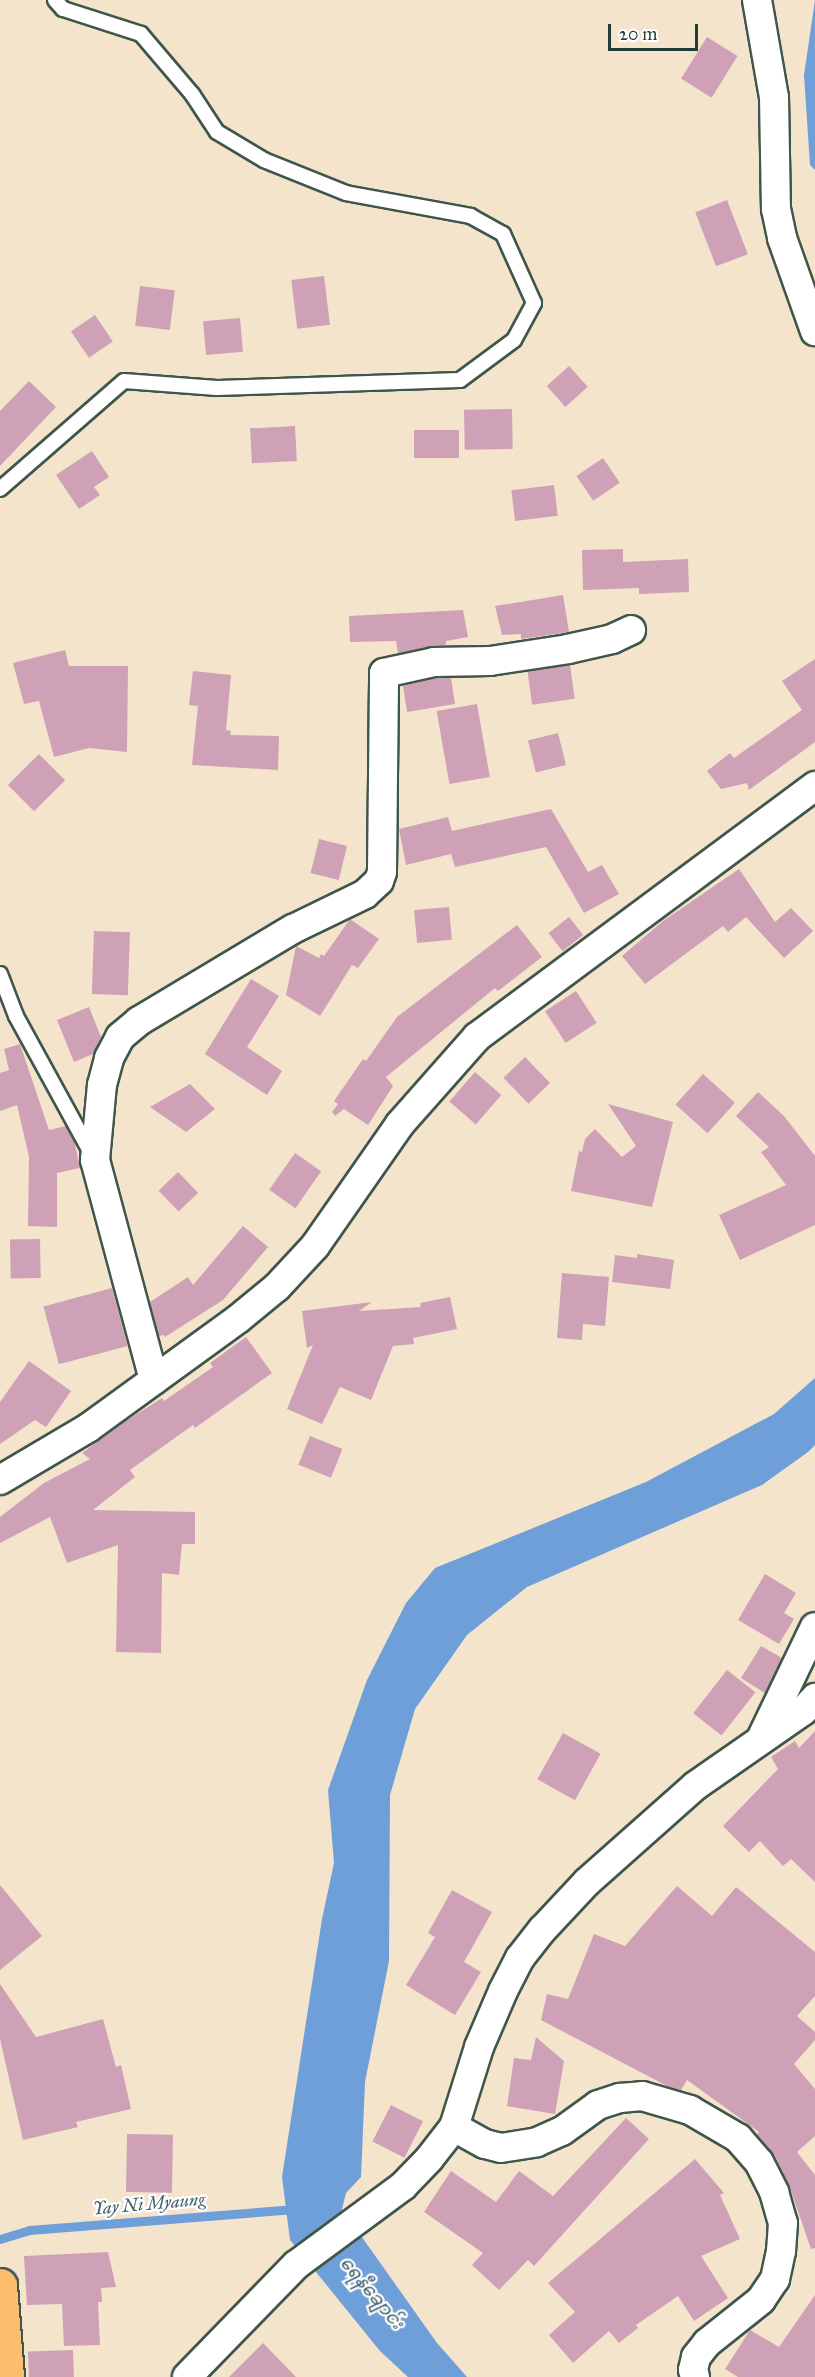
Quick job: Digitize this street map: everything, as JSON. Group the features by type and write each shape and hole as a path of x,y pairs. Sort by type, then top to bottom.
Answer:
{"main road":[{"path":"0,2285 7,2377"}],"street":[{"path":"757,0 774,97 776,209 782,237 815,331"},
{"path":"154,1380 95,1160 102,1085 110,1058 120,1037 139,1021 293,929 365,894 379,881 382,872 384,673 434,662 490,661 568,649 612,639 631,630"},
{"path":"0,1480 88,1428 238,1319 277,1287 308,1254 400,1124 477,1037 815,786"},
{"path":"760,1741 815,1627"},
{"path":"186,2377 296,2265 403,2186 454,2127 479,2047 503,1991 526,1950 586,1882 695,1786 803,1711 815,1698"},
{"path":"454,2127 485,2145 501,2148 537,2142 554,2134 597,2105 620,2098 642,2096 690,2110 738,2138 759,2162 774,2192 783,2223 782,2252 775,2279 761,2300 707,2343 696,2357 693,2370 695,2377"}],"lane":[{"path":"0,489 124,381 217,388 460,380 514,340 534,303 503,234 471,216 346,193 264,160 217,132 192,94 141,34 63,9 56,0"},
{"path":"0,974 16,1016 95,1160"}],"water":[{"path":"815,0 815,170 810,165 804,75"},
{"name":"ရေနီချောင်း","path":"815,1378 815,1445 808,1452 762,1485 527,1587 467,1635 415,1709 390,1795 389,1961 365,2082 361,2177 346,2193 342,2209 437,2343 467,2377 408,2377 380,2351 290,2240 282,2177 322,1919 334,1863 328,1790 367,1680 406,1603 435,1568 646,1482 774,1414"}],"building":[{"path":"707,37 738,56 712,98 681,79"},
{"path":"727,200 748,254 716,266 695,212"},
{"path":"324,276 330,325 297,329 291,280"},
{"path":"140,286 175,290 170,330 135,326"},
{"path":"95,315 113,342 89,358 71,331"},
{"path":"240,318 243,352 206,355 203,321"},
{"path":"569,366 588,387 565,407 547,386"},
{"path":"29,381 56,407 0,466 0,411"},
{"path":"512,409 513,449 465,450 464,410"},
{"path":"295,426 297,461 252,463 250,428"},
{"path":"414,430 459,430 459,458 414,458"},
{"path":"92,451 109,477 94,487 100,495 79,509 56,475"},
{"path":"603,458 620,483 593,501 576,476"},
{"path":"554,485 558,516 515,521 511,490"},
{"path":"623,549 623,562 688,559 689,592 639,594 639,588 583,590 582,550"},
{"path":"563,595 569,632 521,639 521,634 502,635 495,606"},
{"path":"463,610 468,637 446,641 446,645 398,653 396,641 350,642 349,616"},
{"path":"65,650 69,666 128,666 127,752 89,748 54,757 39,701 24,704 13,663"},
{"path":"815,659 815,742 749,790 747,783 721,789 707,771 730,753 734,758 802,710 782,681"},
{"path":"570,665 575,699 532,705 527,671"},
{"path":"193,671 231,675 226,730 231,731 230,735 279,736 278,770 192,765 198,706 189,705"},
{"path":"436,678 451,678 455,704 407,712 403,686"},
{"path":"477,704 490,777 449,784 437,711"},
{"path":"558,733 566,765 536,773 528,740"},
{"path":"39,754 65,780 34,811 8,785"},
{"path":"551,809 588,872 602,865 619,894 584,913 546,847 455,867 451,854 406,865 399,829 448,817 452,831"},
{"path":"319,839 347,846 339,880 311,873"},
{"path":"739,869 775,922 791,908 813,931 784,958 746,917 728,932 723,926 645,984 622,956 663,921"},
{"path":"449,907 452,940 417,943 414,910"},
{"path":"569,917 583,935 563,951 549,933"},
{"path":"350,919 379,939 358,968 352,965 320,1016 286,995 296,946 319,958 321,954 324,956"},
{"path":"517,925 542,957 498,991 495,988 386,1077 393,1086 368,1125 344,1109 335,1116 332,1112 338,1104 334,1101 363,1059 366,1061 397,1017"},
{"path":"94,931 130,932 128,995 92,994"},
{"path":"251,979 279,996 247,1047 282,1071 267,1095 205,1054"},
{"path":"576,991 597,1023 566,1043 545,1011"},
{"path":"89,1007 101,1037 93,1054 74,1062 57,1020"},
{"path":"20,1044 49,1130 66,1126 74,1141 79,1162 80,1168 57,1173 57,1227 28,1226 29,1157 17,1105 0,1111 0,1073 9,1070 4,1049"},
{"path":"525,1057 550,1083 528,1104 503,1078"},
{"path":"475,1072 501,1095 476,1124 449,1101"},
{"path":"703,1074 735,1103 708,1133 676,1104"},
{"path":"190,1084 215,1109 186,1132 150,1107"},
{"path":"758,1092 784,1116 815,1156 815,1225 740,1260 719,1215 786,1185 761,1152 769,1147 736,1116"},
{"path":"608,1104 673,1122 652,1207 571,1191 579,1151 582,1152 585,1139 595,1129 622,1157 636,1146"},
{"path":"295,1153 321,1171 295,1208 269,1190"},
{"path":"178,1172 198,1193 179,1212 159,1191"},
{"path":"243,1226 268,1247 223,1300 165,1337 164,1335 159,1336 150,1302 188,1277 193,1285"},
{"path":"40,1239 41,1278 11,1279 10,1240"},
{"path":"637,1254 674,1260 670,1289 612,1282 615,1255 637,1258"},
{"path":"562,1273 609,1277 605,1326 583,1324 582,1340 557,1338"},
{"path":"112,1288 128,1346 59,1364 43,1306"},
{"path":"450,1297 457,1329 413,1338 414,1344 393,1346 371,1400 340,1387 322,1424 287,1409 313,1345 307,1348 302,1311 372,1302 359,1311 421,1307 420,1303"},
{"path":"246,1337 272,1373 195,1428 193,1425 130,1470 135,1477 93,1510 195,1512 195,1544 182,1544 179,1575 162,1573 161,1653 116,1652 118,1545 67,1563 50,1517 0,1543 0,1517 44,1483 90,1459 82,1453 126,1421 162,1398 164,1401 213,1367 210,1363"},
{"path":"29,1361 71,1391 46,1427 35,1420 0,1444 0,1402"},
{"path":"310,1436 342,1449 331,1478 298,1465"},
{"path":"765,1574 796,1593 784,1613 794,1619 779,1644 738,1620"},
{"path":"761,1646 782,1658 765,1693 741,1678"},
{"path":"727,1670 755,1692 722,1736 693,1713"},
{"path":"815,1731 815,1882 791,1859 783,1866 760,1841 749,1852 723,1826 778,1769 771,1757 795,1741 799,1748"},
{"path":"563,1733 601,1754 575,1800 537,1779"},
{"path":"0,1885 42,1936 0,1970"},
{"path":"677,1886 712,1916 736,1887 815,1952 815,1996 797,2016 815,2032 815,2040 794,2064 815,2089 815,2136 797,2152 815,2175 815,2248 811,2249 789,2185 774,2154 757,2134 759,2132 687,2080 681,2090 669,2087 541,2020 547,1994 568,1999 594,1934 625,1946"},
{"path":"452,1890 492,1912 464,1962 481,1972 455,2015 406,1985 435,1937 428,1933"},
{"path":"0,1984 36,2037 103,2019 116,2067 121,2065 131,2109 76,2122 78,2127 23,2140 0,2039"},
{"path":"536,2037 564,2061 555,2114 507,2106 514,2058 531,2060"},
{"path":"391,2105 423,2121 404,2158 372,2142"},
{"path":"626,2118 649,2139 534,2266 528,2260 499,2290 472,2265 483,2253 424,2212 451,2171 496,2202 519,2171 553,2196"},
{"path":"127,2134 173,2135 172,2193 126,2192"},
{"path":"695,2159 724,2193 720,2195 740,2239 701,2256 728,2298 694,2321 678,2296 636,2325 638,2328 619,2343 609,2331 573,2363 549,2335 575,2312 548,2283"},
{"path":"108,2252 116,2287 101,2288 102,2302 98,2302 100,2345 64,2346 62,2304 27,2305 24,2256"},
{"path":"815,2295 815,2377 738,2377 725,2369 750,2330 779,2347"},
{"path":"263,2343 296,2377 229,2377"},
{"path":"73,2350 74,2377 29,2377 28,2352"}],"waterway":[{"name":"Yay Ni Myaung","path":"0,2239 29,2230 298,2209"}]}
